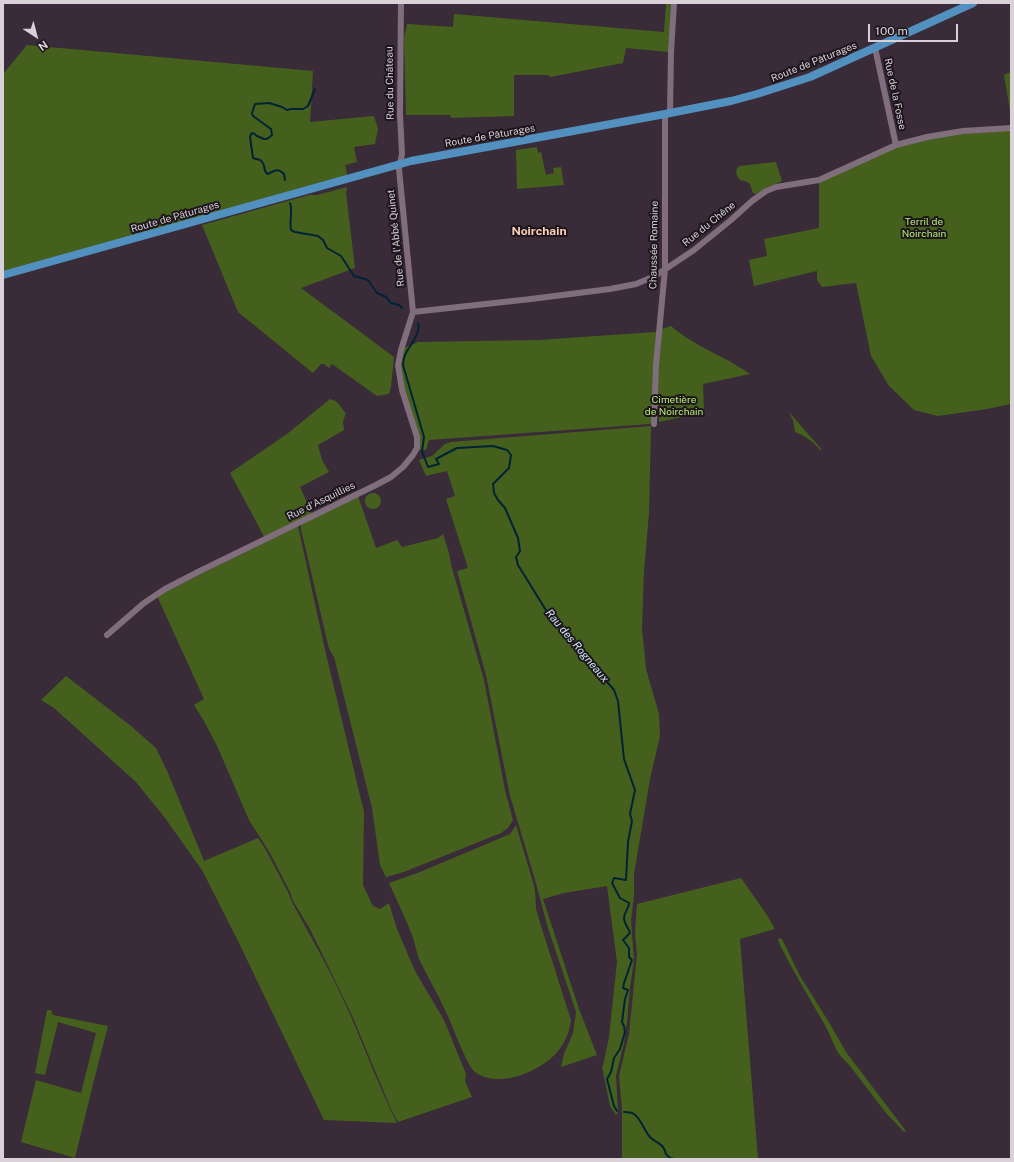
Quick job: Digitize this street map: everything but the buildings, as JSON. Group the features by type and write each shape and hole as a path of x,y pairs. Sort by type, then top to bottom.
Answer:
{"main road":[{"name":"Route de Pâturages","path":"3,275 401,163 731,101 780,87 810,76 973,3"}],"street":[{"name":"Rue du Château","path":"401,3 401,163"},
{"name":"Chaussée Romaine","path":"654,424 656,365 665,269 667,114 674,3"},
{"name":"Rue de la Fosse","path":"875,48 896,145"},
{"name":"Rue du Chêne","path":"412,312 610,289 645,281 707,240 752,201 766,191 776,187 819,180 896,145 927,137 956,132 1011,128"},
{"name":"Rue de l'Abbé Quinet","path":"401,163 399,169 412,312"},
{"name":"Rue d'Asquillies","path":"107,635 144,603 171,586 376,485 391,477 403,467 413,455 418,443 402,390 398,365 412,312"}],"green space":[{"path":"666,3 671,3 669,52 626,48 623,63 550,77 548,75 514,75 514,116 451,118 450,115 406,115 404,38 407,24 453,27 454,14 664,32"},
{"path":"27,45 313,71 310,122 374,116 378,129 375,144 354,147 357,162 345,165 348,178 3,275 3,74"},
{"path":"1011,72 1011,117 1004,75"},
{"name":"Terril de Noirchain","path":"1011,128 1011,404 938,416 914,410 889,386 871,356 856,283 822,287 817,280 817,271 754,286 749,260 767,256 764,239 819,228 819,180 896,145 927,137"},
{"path":"537,147 538,153 541,152 546,175 554,173 553,168 561,167 564,185 517,189 516,150"},
{"path":"776,162 782,181 765,188 756,194 753,193 749,183 740,180 737,176 736,170 739,166"},
{"path":"347,187 346,193 355,268 301,288 394,357 389,394 377,396 332,364 329,368 324,364 321,364 313,373 238,312 202,225 309,195 317,195"},
{"name":"Cimetière de Noirchain","path":"671,326 690,340 750,374 703,384 704,412 659,422 659,396 655,397 662,329"},
{"path":"656,332 652,422 650,424 429,440 426,450 419,450 401,376 400,362 402,349 418,342 538,340"},
{"path":"330,399 338,403 346,413 343,421 344,430 318,445 322,460 329,472 300,487 313,516 266,540 230,473 287,434"},
{"path":"788,411 822,450 820,450 809,439 795,432 793,420"},
{"path":"651,426 649,513 644,571 642,628 646,669 659,714 660,736 650,779 634,874 634,896 631,920 634,960 624,1043 616,1076 618,1112 616,1115 610,1106 602,1067 609,1037 617,962 607,886 564,893 543,899 579,1009 597,1055 561,1067 564,1054 573,1033 576,1012 548,928 510,796 486,675 457,571 468,568 446,499 455,496 447,471 426,476 419,460 432,456 445,444 451,442"},
{"path":"370,493 376,493 381,498 379,507 376,509 370,509 365,504 365,498"},
{"path":"358,496 376,548 397,540 402,547 438,538 443,534 484,680 505,790 513,820 508,828 501,833 404,872 386,877 380,865 372,808 334,657 329,649 301,529 301,525 303,523"},
{"path":"298,526 326,654 364,812 363,885 373,906 380,909 389,903 397,929 415,971 444,1020 466,1074 465,1081 472,1097 398,1122 391,1109 354,1020 310,929 293,901 270,853 249,820 218,748 194,705 204,699 157,596"},
{"path":"66,676 131,726 156,748 168,773 204,861 258,838 266,850 292,902 325,962 350,1014 397,1123 324,1120 202,870 165,818 136,782 54,708 41,700"},
{"path":"516,825 535,890 536,909 571,1020 567,1037 563,1044 553,1056 541,1066 519,1076 496,1079 482,1076 475,1072 468,1062 442,1003 419,959 412,935 389,883 420,872 510,834"},
{"path":"741,878 775,929 740,939 758,1159 622,1159 622,1110 619,1076 629,1034 637,954 635,934 637,904"},
{"path":"778,938 782,939 800,976 846,1052 906,1131 904,1132 886,1113 850,1066 838,1053 827,1029 792,968 779,943"},
{"path":"47,1010 51,1010 53,1015 108,1026 75,1158 21,1142 36,1080 81,1093 96,1033 58,1022 45,1075 35,1073"}],"waterway":[{"name":"Rau des Rogneaux","path":"285,180 284,174 278,170 268,174 266,173 262,162 253,158 250,137 251,134 253,133 264,139 267,139 272,135 271,129 253,116 252,113 255,104 269,103 287,110 303,109 308,106 315,89"},
{"name":"Rau des Rogneaux","path":"290,203 291,230 318,236 323,240 327,248 341,256 354,276 368,280 377,293 386,297 391,303 399,305 402,308"},
{"name":"Rau des Rogneaux","path":"418,323 418,331 405,355 403,365 424,437 422,451 428,467 439,464 436,459 457,448 493,446 507,450 511,455 509,468 493,484 494,493 505,508 518,538 520,551 516,557 518,565 549,615 559,622 576,646 614,690 618,701 624,759 635,790 630,814 632,821 628,842 626,880 614,878 612,883 620,898 629,903 624,918 630,933 623,940 629,948 629,957 632,960 623,988 628,990 625,999 622,1022 625,1032 620,1049 614,1058 611,1072 607,1079 614,1106 617,1111"},
{"name":"Rau des Rogneaux","path":"624,1112 632,1113 637,1116 651,1138 662,1146 670,1158 674,1159"}],"district":[{"name":"Noirchain","path":"539,231"}]}
